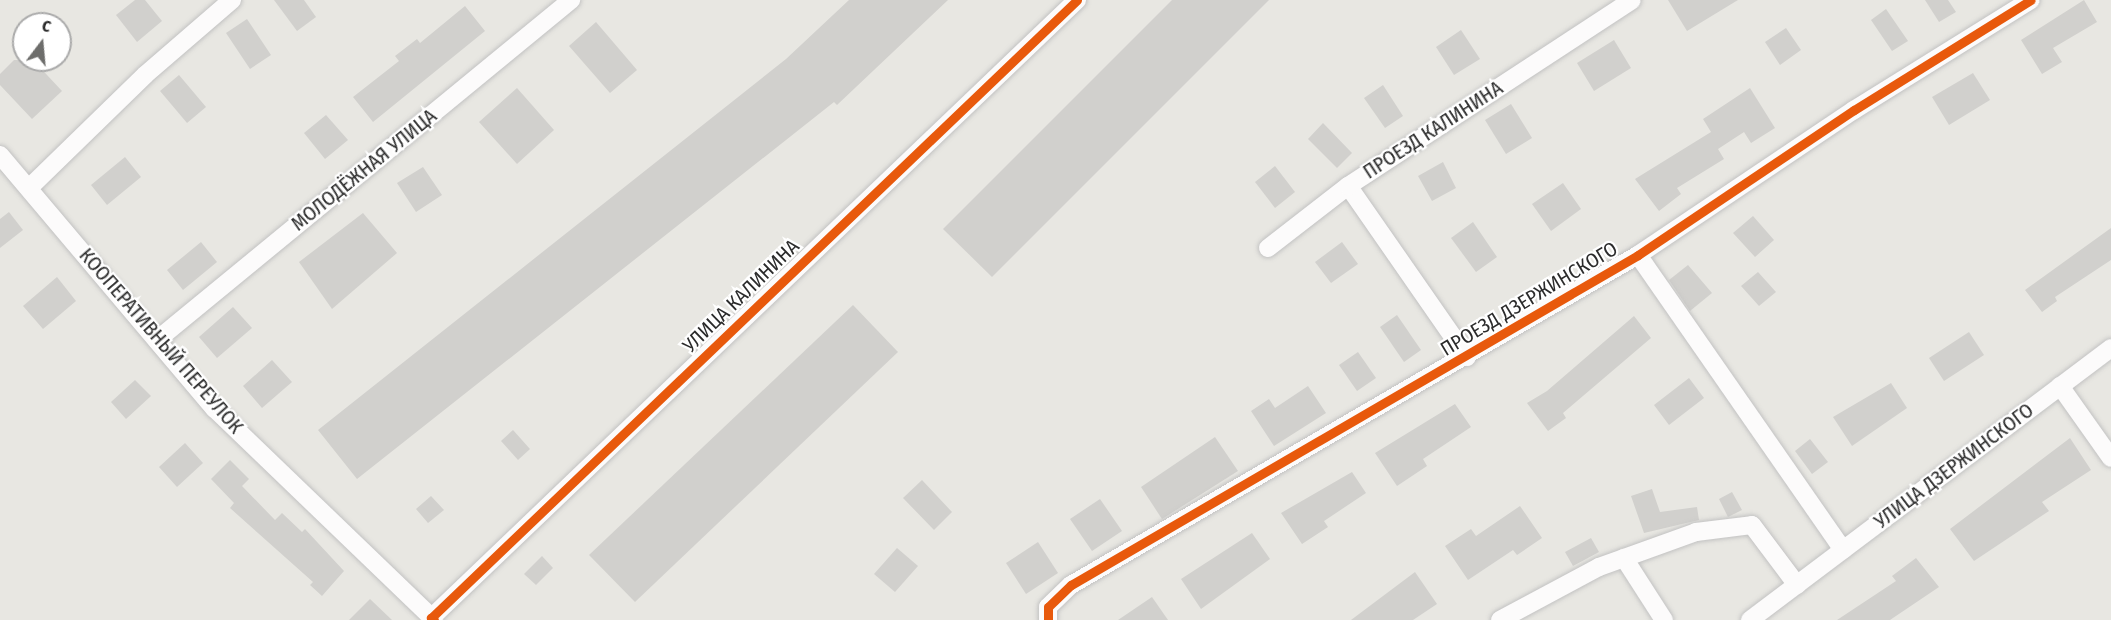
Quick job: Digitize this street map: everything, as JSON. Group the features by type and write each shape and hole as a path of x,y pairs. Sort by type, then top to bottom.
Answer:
{"street":[{"path":"29,188 145,75 232,0"},
{"name":"МОЛОДЁЖНАЯ УЛИЦА","path":"158,340 571,0"},
{"name":"УЛИЦА КАЛИНИНА","path":"433,619 1077,0"},
{"name":"ПРОЕЗД КАЛИНИНА","path":"1467,357 1348,186 1632,0"},
{"name":"ПРОЕЗД ДЗЕРЖИНСКОГО","path":"1048,620 1048,608 1071,585 1467,357 1638,255 1854,110 2031,0"},
{"name":"КООПЕРАТИВНЫЙ ПЕРЕУЛОК","path":"0,154 215,409 433,619"},
{"path":"1268,248 1348,186"},
{"name":"ПРОЕЗД ДЗЕРЖИНСКОГО","path":"1638,255 1843,550"},
{"name":"УЛИЦА ДЗЕРЖИНСКОГО","path":"1750,620 2111,348"},
{"path":"2060,386 2111,458"},
{"path":"1500,620 1624,558 1696,532 1752,525 1797,585"},
{"path":"1624,558 1664,620"}],"building":[{"path":"135,0 145,0 162,21 137,42 116,15"},
{"path":"274,0 304,0 316,17 297,31"},
{"path":"849,0 948,0 837,105 834,102 357,479 318,430 786,59"},
{"path":"1172,0 1269,0 992,277 943,229"},
{"path":"1668,0 1738,0 1687,31"},
{"path":"1925,0 1948,0 1956,12 1939,22"},
{"path":"2084,0 2097,22 2053,48 2062,62 2042,74 2021,40"},
{"path":"465,6 485,31 373,122 353,97 399,61 395,56 417,39 420,43"},
{"path":"1886,9 1908,41 1892,51 1871,20"},
{"path":"247,19 271,55 250,69 226,33"},
{"path":"596,22 637,70 610,93 569,46"},
{"path":"1786,28 1801,50 1780,65 1765,42"},
{"path":"1461,30 1480,59 1454,75 1436,47"},
{"path":"1614,40 1631,68 1594,91 1577,63"},
{"path":"12,62 12,72 44,72 62,91 32,119 0,85 0,74"},
{"path":"1973,73 1990,100 1949,125 1932,97"},
{"path":"179,75 206,107 187,123 160,91"},
{"path":"1383,85 1403,116 1385,128 1364,98"},
{"path":"517,88 554,130 517,164 479,122"},
{"path":"1750,88 1775,128 1751,143 1744,132 1718,149 1724,159 1677,188 1681,194 1659,211 1635,179 1711,132 1703,119"},
{"path":"1511,104 1532,138 1506,154 1485,120"},
{"path":"326,115 348,140 325,159 304,133"},
{"path":"1323,123 1352,153 1337,168 1308,139"},
{"path":"125,157 141,177 107,205 91,185"},
{"path":"1443,162 1456,188 1432,201 1418,176"},
{"path":"1275,166 1295,192 1275,208 1255,182"},
{"path":"423,167 442,195 416,212 397,183"},
{"path":"1563,183 1581,209 1551,231 1532,204"},
{"path":"9,212 23,230 0,248 0,219"},
{"path":"363,213 397,253 332,309 299,262"},
{"path":"1753,216 1774,240 1755,257 1733,233"},
{"path":"1473,222 1497,257 1476,272 1451,238"},
{"path":"2111,228 2111,260 2055,297 2057,301 2042,312 2025,290"},
{"path":"201,242 217,262 183,290 167,270"},
{"path":"1342,242 1358,264 1331,283 1315,262"},
{"path":"1688,265 1712,293 1690,311 1669,280"},
{"path":"1758,272 1776,292 1759,306 1741,286"},
{"path":"57,277 76,301 43,329 23,306"},
{"path":"853,305 898,352 635,602 589,555"},
{"path":"233,307 252,328 217,358 199,337"},
{"path":"1397,315 1421,350 1404,362 1380,327"},
{"path":"1634,316 1651,338 1563,413 1566,418 1548,431 1527,403 1547,391"},
{"path":"1969,332 1984,355 1944,381 1929,358"},
{"path":"1358,352 1376,378 1357,391 1339,365"},
{"path":"272,360 292,382 262,408 243,386"},
{"path":"1689,378 1704,398 1669,425 1654,405"},
{"path":"135,380 151,396 126,419 111,402"},
{"path":"1891,383 1907,408 1852,446 1833,417"},
{"path":"1308,386 1326,413 1274,446 1251,411 1269,399 1275,408"},
{"path":"1455,404 1471,427 1423,459 1427,466 1397,486 1375,453"},
{"path":"513,430 530,449 518,460 501,441"},
{"path":"1215,437 1238,471 1162,519 1141,487"},
{"path":"2070,438 2091,470 2042,502 2049,511 1974,561 1950,529"},
{"path":"1810,439 1828,462 1812,474 1795,451"},
{"path":"185,443 203,463 177,487 159,467"},
{"path":"230,460 249,479 242,486 275,520 282,513 302,532 305,529 344,571 322,596 310,585 313,582 230,508 234,503 211,479"},
{"path":"1352,472 1366,493 1324,521 1328,527 1302,544 1281,513"},
{"path":"922,480 952,512 934,530 903,498"},
{"path":"1652,489 1660,512 1697,507 1699,520 1644,533 1631,496"},
{"path":"1732,492 1742,510 1728,517 1719,499"},
{"path":"431,496 444,510 428,523 416,509"},
{"path":"1100,499 1122,531 1092,551 1070,519"},
{"path":"1520,506 1542,538 1517,555 1513,550 1468,580 1445,546 1471,529 1476,536"},
{"path":"1252,533 1270,559 1201,609 1181,579"},
{"path":"1591,538 1599,552 1573,566 1565,552"},
{"path":"1038,542 1058,573 1026,594 1006,563"},
{"path":"897,548 918,566 895,592 874,574"},
{"path":"542,556 553,568 536,585 524,574"},
{"path":"1916,558 1939,587 1890,620 1837,620 1896,581 1892,576"},
{"path":"1415,572 1437,604 1413,620 1351,620"},
{"path":"1152,597 1168,620 1118,620"},
{"path":"370,599 392,620 349,620"}],"cycle path":[{"path":"434,620 431,618 1077,0"},
{"path":"1048,620 1048,607 1071,585 1638,255 1854,110 2031,0"}]}
